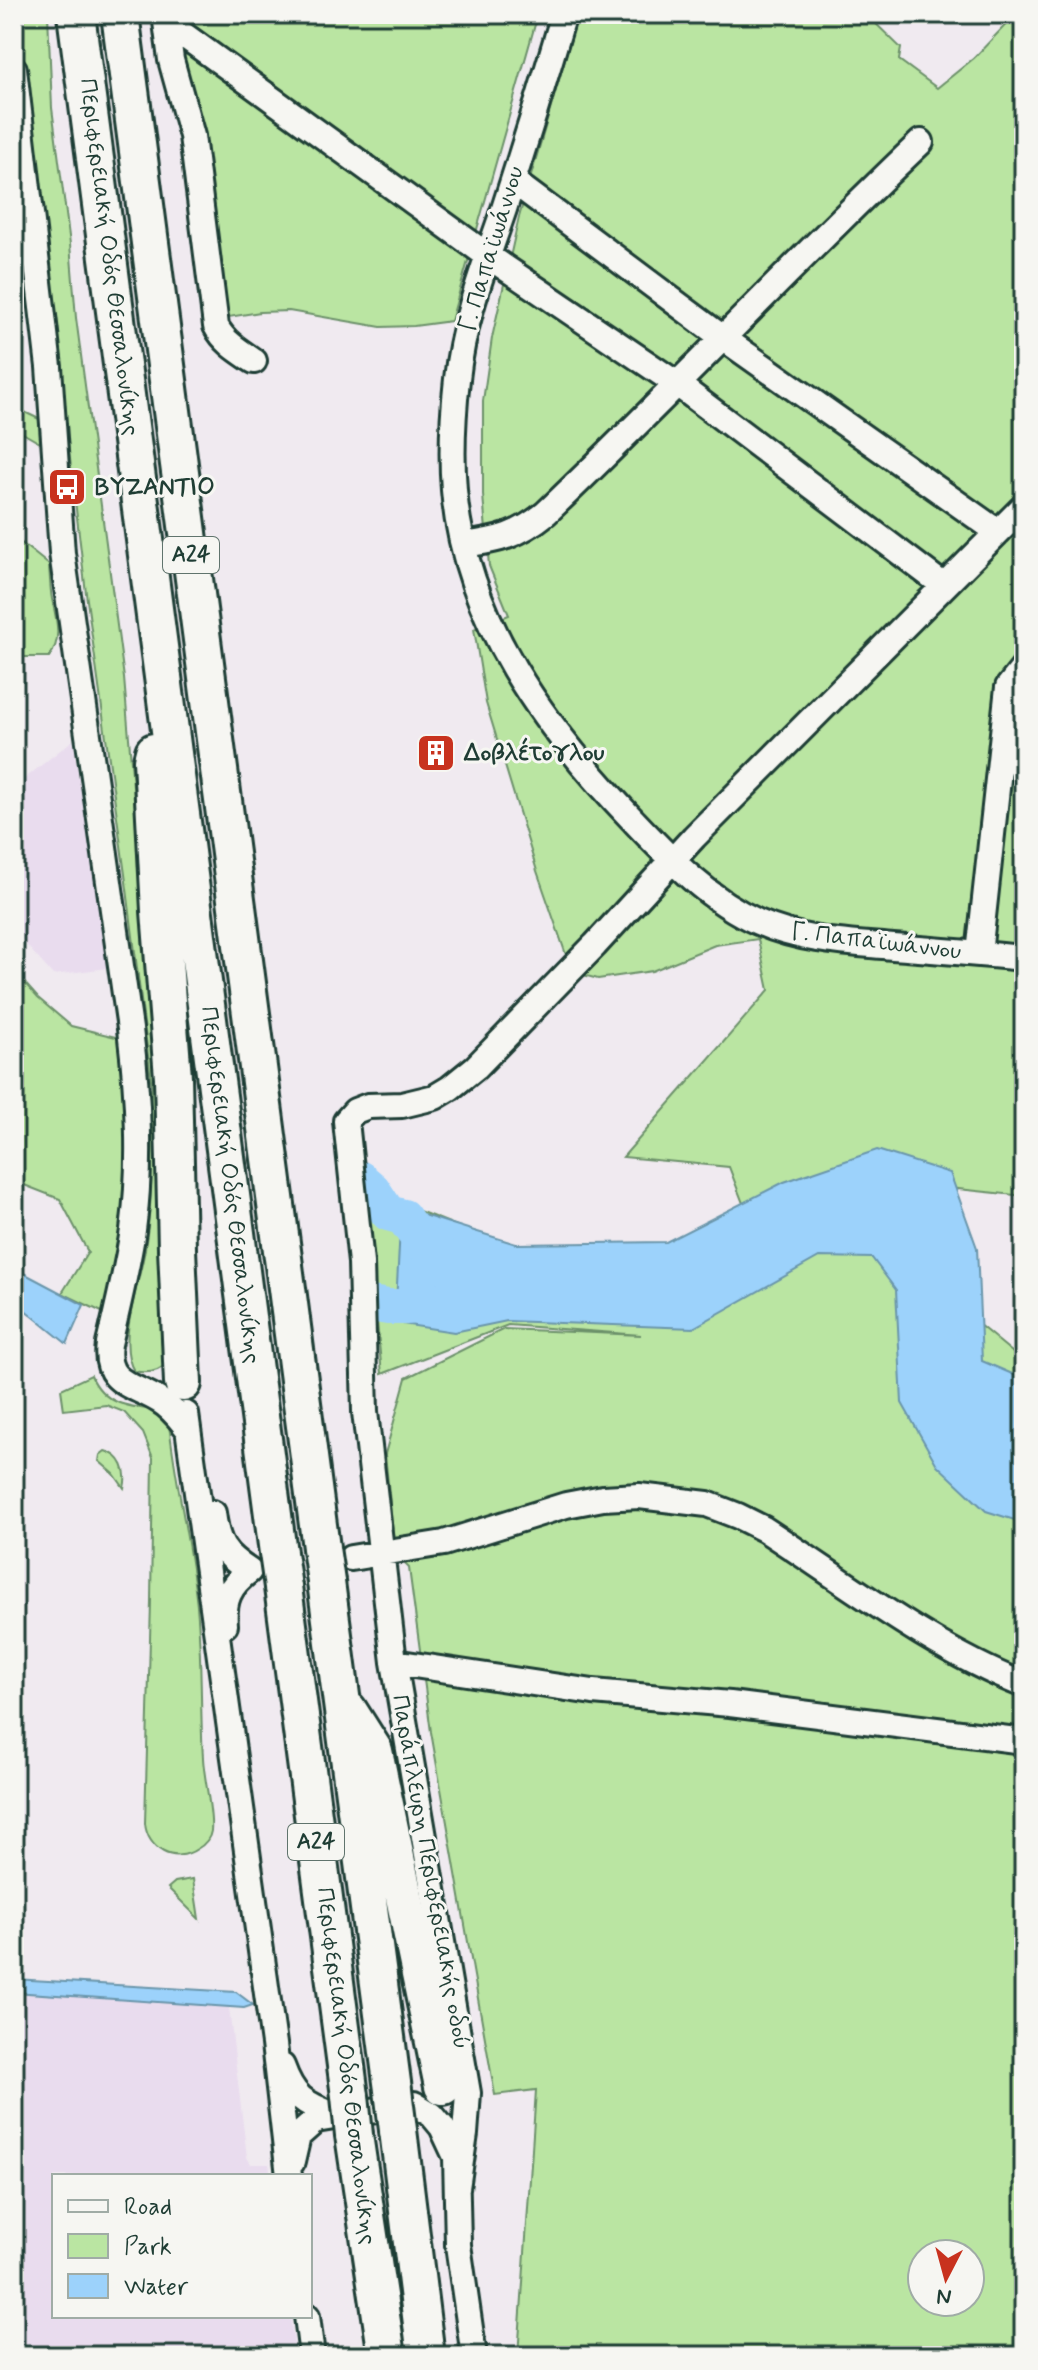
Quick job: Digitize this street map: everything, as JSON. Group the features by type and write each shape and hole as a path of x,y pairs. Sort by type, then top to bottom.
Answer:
{"highway":[{"name":"Περιφερειακή Οδός Θεσσαλονίκης","path":"76,14 167,700 270,1570 346,2115 387,2356"},
{"name":"Περιφερειακή Οδός Θεσσαλονίκης","path":"120,14 333,1563 342,1699 412,2103 426,2356"},
{"path":"167,700 152,760 173,1092 183,1383"},
{"path":"342,1699 374,1751 412,2103"}],"street":[{"name":"Γ. Παπαϊωάννου","path":"564,14 471,305 456,382 453,465 456,507 464,545 493,628 530,695 588,773 673,860 721,901 758,922 796,935 849,943 1024,958"},
{"path":"166,18 488,256 677,384 943,585"},
{"path":"166,18 171,60 192,136 216,326 234,348 254,361"},
{"path":"14,69 49,367 62,553 137,1096 138,1179 133,1229 108,1361 119,1380 165,1404 188,1429"},
{"path":"464,545 501,539 533,523 597,465 921,142"},
{"path":"513,181 723,338 998,532"},
{"path":"673,860 1024,506"},
{"path":"979,954 1008,687 1024,667"},
{"name":"Παράπλευρη Περιφερειακής οδού","path":"457,2188 468,2093 394,1662 365,1412 361,1263 346,1121 355,1111 368,1106 402,1105 439,1095 460,1080 595,945 673,860"},
{"path":"139,1391 183,1383 193,1388 200,1411 218,1540 226,1554 270,1570"},
{"path":"183,1383 290,2174"},
{"path":"333,1563 444,1543 566,1505 603,1498 639,1496 707,1504 764,1529 947,1649 1024,1685"},
{"path":"234,1763 235,1713 224,1608 233,1585 270,1570"},
{"path":"394,1662 593,1692 730,1704 1024,1741"},
{"path":"290,2174 294,2145 300,2133 316,2120 412,2103 450,2070 458,2035"},
{"path":"274,2044 293,2091 309,2104 346,2115"},
{"path":"412,2103 432,2115 451,2142 456,2157 458,2245 474,2356"},
{"path":"307,2318 312,2356"}],"shaded area":[{"path":"73,740 108,968 53,975 14,931 14,787"},
{"path":"14,1981 238,1999 229,2008 247,2157 251,2164 269,2164 271,2174 52,2174 52,2318 290,2318 296,2356 14,2356"}],"green space":[{"path":"17,14 48,14 52,108 70,244 76,318 124,678 141,882 150,945 167,1363 156,1371 148,1372 134,1371 127,1345 149,1217 152,1087 86,593"},
{"path":"183,14 538,14 451,321 381,327 289,311 229,317 170,47"},
{"path":"578,14 866,14 901,48 899,60 937,88 974,58 1016,14 1024,14 1024,1196 929,1186 972,1319 1024,1362 1024,2356 518,2356 536,2090 495,2095 431,1732 409,1568 394,1543 385,1454 406,1378 504,1329 641,1335 508,1325 382,1374 363,1177 409,1207 593,1280 756,1237 729,1167 623,1157 769,990 758,939 715,945 652,971 598,979 572,972 537,871 486,703 474,629 509,615 489,566 483,495 483,401 492,338 519,217"},
{"path":"14,407 39,419 40,443 14,428"},
{"path":"14,537 49,565 57,629 56,643 49,657 14,657"},
{"path":"14,971 38,998 71,1026 124,1039 129,1204 106,1314 62,1293 88,1252 60,1199 14,1181"},
{"path":"91,1375 109,1398 126,1405 156,1410 169,1426 197,1606 203,1758 211,1824 208,1839 188,1854 171,1855 156,1847 145,1823 153,1458 143,1433 124,1412 106,1405 64,1410 61,1389"},
{"path":"105,1451 120,1460 125,1476 124,1488 99,1461"},
{"path":"193,1879 199,1919 168,1888 175,1882"}],"water":[{"path":"877,1150 950,1173 977,1248 982,1361 1024,1379 1024,1523 986,1511 937,1465 902,1403 896,1290 872,1258 819,1257 693,1328 507,1321 454,1332 395,1323 401,1208 516,1244 666,1242 784,1182"},
{"path":"14,1268 84,1305 67,1344 14,1301"},
{"path":"14,1979 236,1992 253,2005 244,2008 14,1992"}],"waterway":[{"path":"359,1178 373,1190 388,1213 403,1217 416,1235 435,1245"},
{"path":"371,1304 407,1307 419,1296 420,1275"}],"place":[{"name":"ΒΥΖΑΝΤΙΟ","path":"67,487"},
{"name":"Δοβλέτογλου","path":"436,753"}]}
